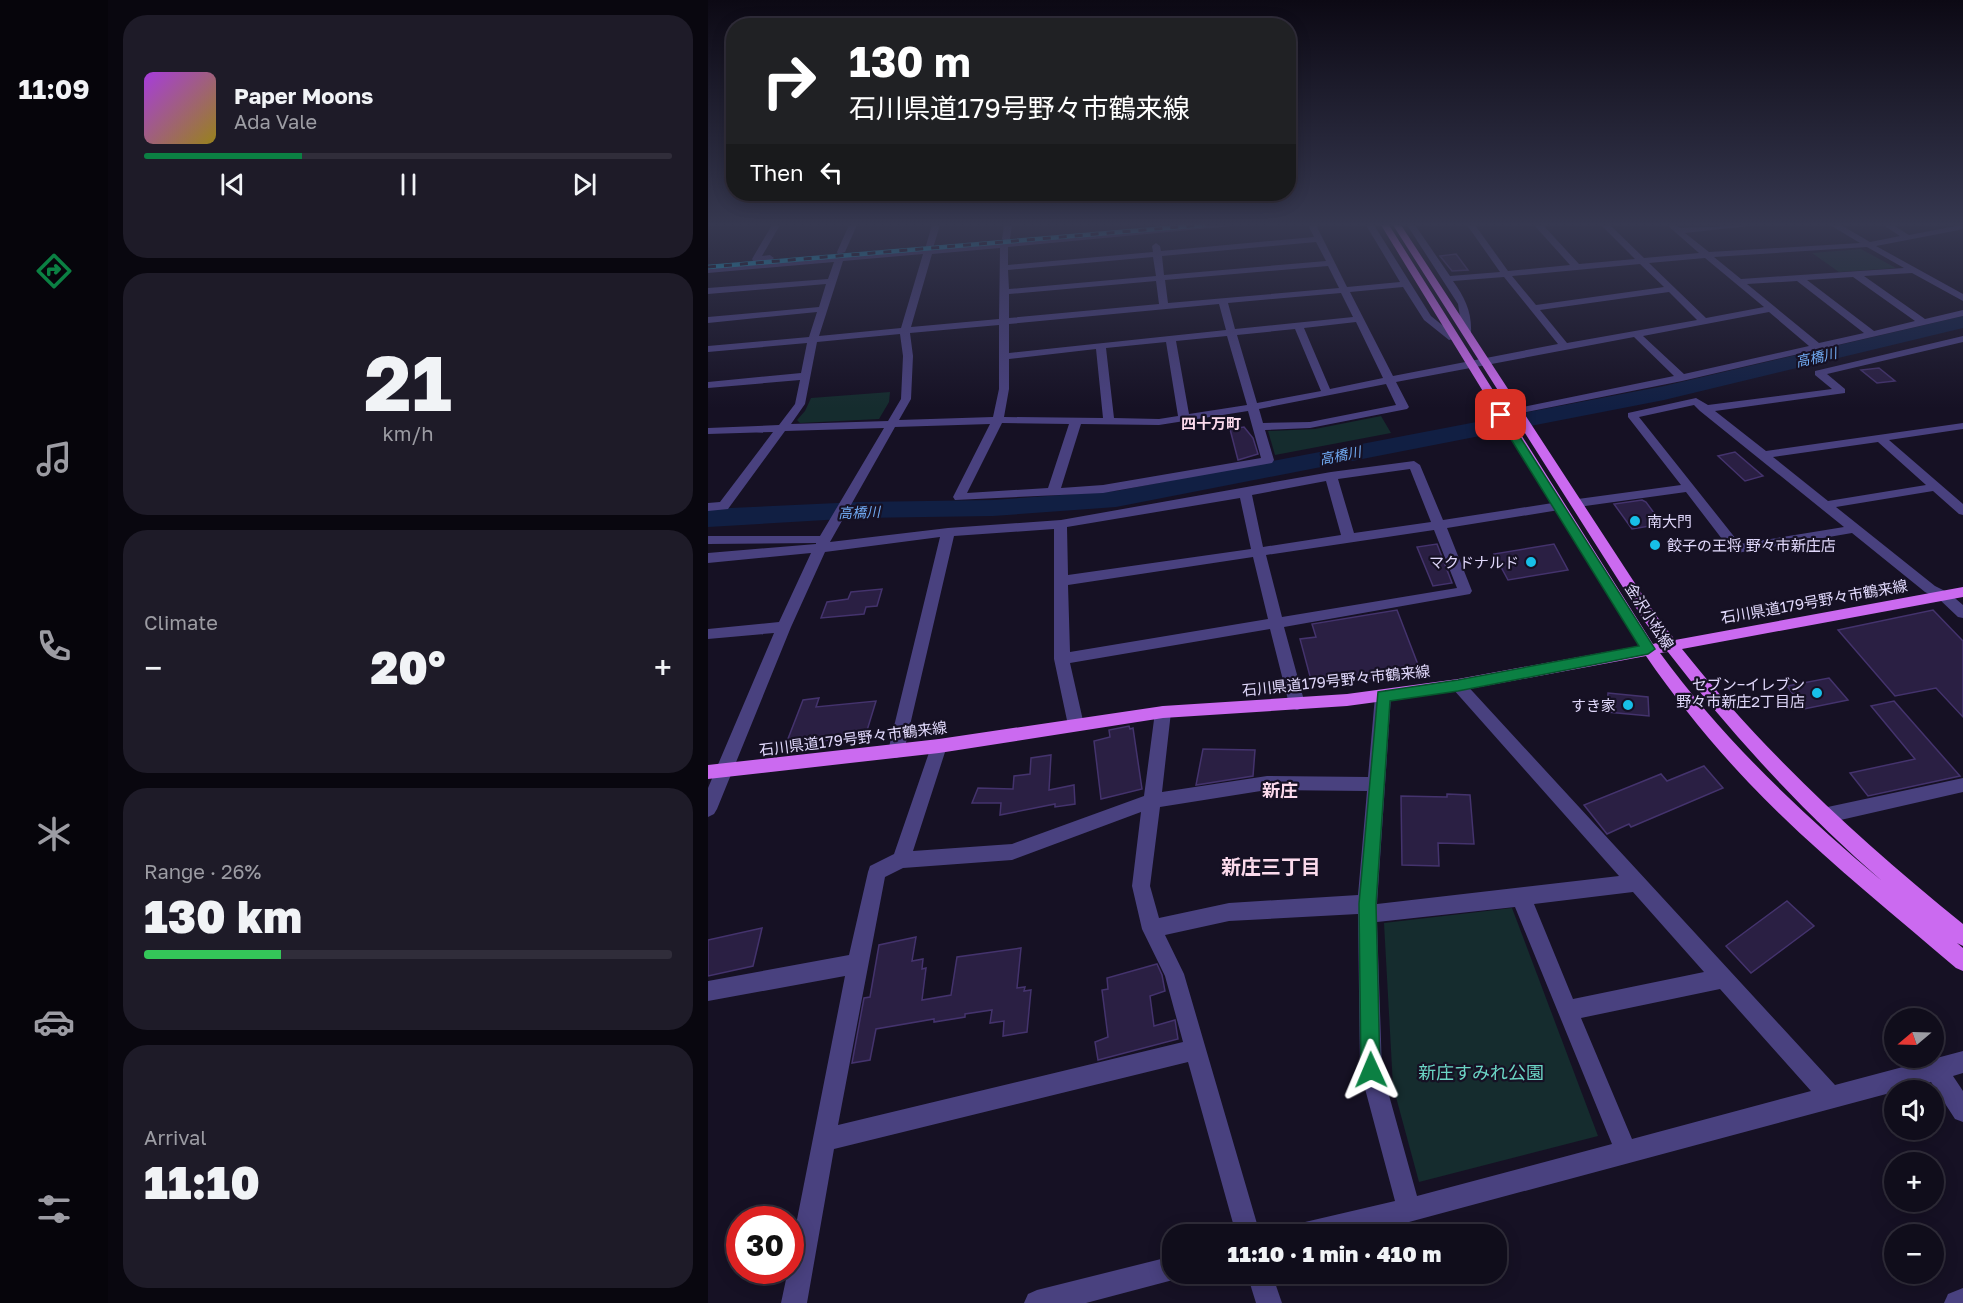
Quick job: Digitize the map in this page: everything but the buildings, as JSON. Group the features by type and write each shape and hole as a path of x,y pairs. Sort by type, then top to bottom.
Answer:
{"main road":[{"name":"金沢小松線","path":"1422,286 1648,649 1699,715 1802,824 1963,961"},
{"name":"金沢小松線","path":"1436,286 1650,618 1671,646 1777,770 1823,816 1963,936"},
{"name":"石川県道179号野々市鶴来線","path":"716,771 939,746 1163,712 1383,696 1458,685 1963,592"}],"street":[{"path":"708,291 772,286"},
{"path":"708,507 724,506 800,404 813,339 830,286"},
{"path":"708,809 716,771 784,627 821,538 844,504 906,399 908,356 905,331 919,286"},
{"path":"1004,286 1004,389 998,420 959,497 1102,489 1268,460 1222,300"},
{"path":"1004,292 1073,286"},
{"path":"1161,286 1164,305"},
{"path":"1259,427 1310,425 1403,408 1341,286"},
{"path":"708,349 1383,286"},
{"path":"1407,286 1427,318 1453,338"},
{"path":"1451,286 1466,308 1468,316 1466,333"},
{"path":"1516,286 1566,346"},
{"path":"1668,286 1704,321"},
{"path":"1744,286 1817,347"},
{"path":"1809,286 1872,334"},
{"path":"1872,286 1923,322"},
{"path":"1941,286 1963,298"},
{"path":"1534,308 1671,289"},
{"path":"708,320 823,309"},
{"path":"708,431 998,420 1159,422 1253,407 1771,309"},
{"path":"1521,416 1963,313"},
{"path":"1005,356 1358,319"},
{"path":"1298,325 1328,393"},
{"path":"1636,334 1682,378"},
{"path":"1170,338 1184,419"},
{"path":"1704,409 1841,391 1819,373 1963,339"},
{"path":"1101,345 1109,420"},
{"path":"708,385 804,376"},
{"path":"1854,529 1737,549 1632,415 1696,401 1854,529 1930,589 1944,596 1963,613"},
{"path":"1053,492 1076,421"},
{"path":"1762,455 1963,426"},
{"path":"1879,437 1963,511"},
{"path":"708,540 821,538 1061,524 1332,476 1414,465 1466,591 1062,659"},
{"path":"1332,476 1349,538"},
{"path":"1825,505 1936,487"},
{"path":"1578,503 1688,488"},
{"path":"1245,493 1297,704"},
{"path":"1061,580 1559,506"},
{"path":"1061,524 1062,659 1076,725"},
{"path":"896,751 948,532"},
{"path":"708,547 783,546 821,538"},
{"path":"708,558 821,538"},
{"path":"708,634 784,627"},
{"path":"1458,685 1831,1097"},
{"path":"1383,696 1367,909 1371,1070 1409,1210"},
{"path":"1163,712 1141,886 1152,929 1174,974 1245,1224"},
{"path":"901,860 939,746"},
{"path":"794,1303 857,964 878,872 901,860 1012,852 1152,801 1267,783 1376,784"},
{"path":"1823,816 1963,785"},
{"path":"1152,929 1229,912 1367,909 1521,897 1637,883"},
{"path":"1521,897 1626,1151"},
{"path":"708,992 857,964"},
{"path":"1568,1010 1723,978"},
{"path":"825,1140 1195,1050"},
{"path":"1348,1224 1409,1210 1963,1062"},
{"path":"1936,1070 1963,1111"},
{"path":"1037,1303 1162,1271"},
{"path":"1263,1284 1269,1303"},
{"path":"1957,1303 1963,1301"}],"green space":[{"path":"890,392 889,402 879,419 800,423 797,420 805,411 811,398"},
{"path":"1381,416 1391,433 1275,455 1268,431 1315,429"},
{"name":"新庄すみれ公園","path":"1512,908 1598,1136 1419,1182 1393,1086 1384,923"}],"waterway":[{"name":"高橋川","path":"708,518 859,510 993,508 1116,499 1664,393 1963,322"}],"place":[{"name":"南大門","path":"1635,521"},
{"name":"餃子の王将 野々市新庄店","path":"1655,545"},
{"name":"マクドナルド","path":"1531,562"},
{"name":"セブン−イレブン 野々市新庄2丁目店","path":"1817,693"},
{"name":"すき家","path":"1628,705"}],"district":[{"name":"四十万町","path":"1211,423"},
{"name":"新庄","path":"1280,790"},
{"name":"新庄三丁目","path":"1271,866"}],"route":[{"path":"1371,1070 1367,904 1383,696 1458,685 1648,649 1501,415"}]}
